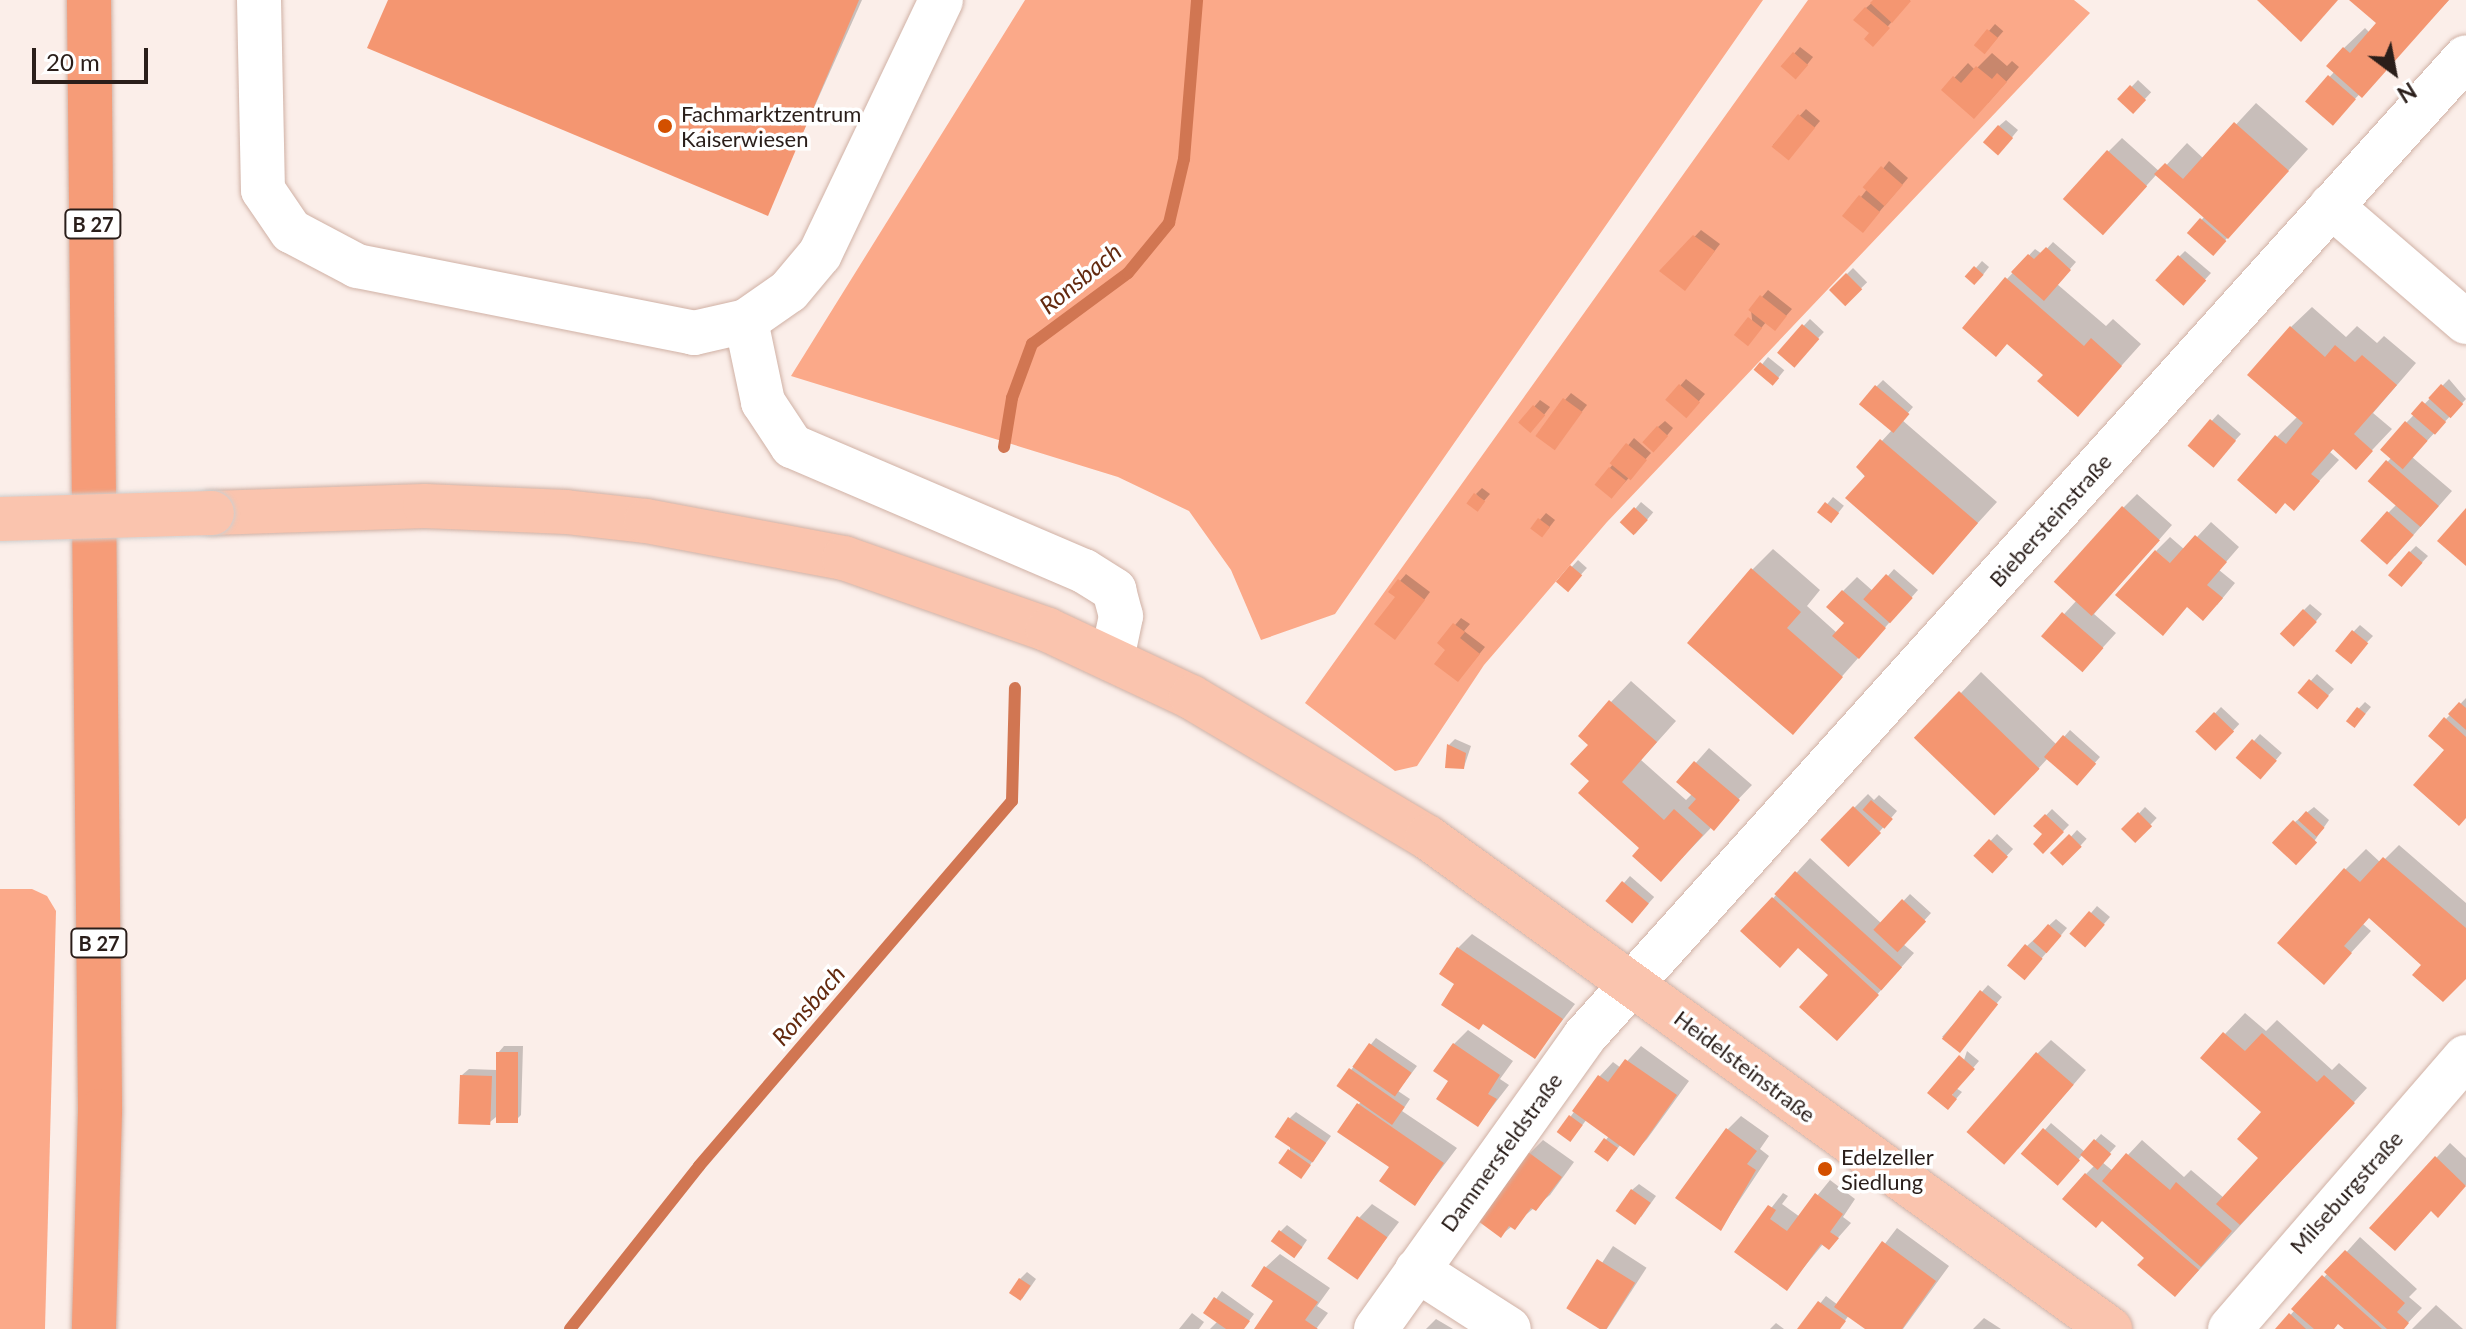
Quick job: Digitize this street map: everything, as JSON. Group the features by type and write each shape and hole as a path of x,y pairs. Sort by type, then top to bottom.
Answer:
{"highway":[{"name":"B 27","path":"89,0 100,1095 94,1329"}],"main road":[{"name":"Heidelsteinstraße","path":"0,519 425,506 566,512 755,538 933,587 1112,659 1191,697 1377,806 1636,984 2110,1329"}],"street":[{"path":"259,0 263,190 291,231 357,266 694,333 746,321 789,291 820,254 941,0"},
{"name":"Biebersteinstraße","path":"1636,984 2466,57"},
{"path":"2331,206 2466,322"},
{"path":"746,321 763,402 792,446 1084,571 1114,590 1121,616 1112,659"},
{"name":"Dammersfeldstraße","path":"1376,1329 1584,1037 1636,984"},
{"name":"Milseburgstraße","path":"2230,1329 2466,1057"},
{"path":"1417,1270 1509,1329"}],"shaded area":[{"path":"1025,0 1763,0 1335,614 1261,640 1231,570 1189,511 1118,477 791,376"},
{"path":"1808,0 2074,0 2090,13 1607,522 1484,665 1417,766 1395,771 1305,703"},
{"path":"0,889 32,889 47,896 56,911 45,1329 0,1329"}],"building":[{"name":"Fachmarktzentrum Kaiserwiesen","path":"388,0 859,0 768,216 367,48"},
{"path":"1873,0 1911,1 1892,23 1870,3"},
{"path":"2257,0 2338,0 2301,42"},
{"path":"2349,0 2449,0 2362,98 2326,66 2343,47 2350,53 2376,23"},
{"path":"1865,7 1890,28 1873,47 1864,39 1869,33 1853,20"},
{"path":"1987,29 1998,38 1985,54 1974,45"},
{"path":"1793,52 1808,65 1796,79 1781,66"},
{"path":"1976,66 1992,79 1997,73 2007,82 1974,119 1941,90 1953,76 1961,83"},
{"path":"2328,75 2356,99 2333,126 2305,101"},
{"path":"2130,85 2146,100 2133,114 2117,99"},
{"path":"1798,114 1815,128 1789,160 1772,147"},
{"path":"2234,122 2289,171 2228,239 2154,174 2165,163 2183,179"},
{"path":"1998,125 2013,138 1998,155 1983,142"},
{"path":"2107,150 2147,186 2103,235 2063,199"},
{"path":"1881,166 1903,185 1885,206 1863,187"},
{"path":"1859,195 1880,212 1863,233 1842,216"},
{"path":"2200,218 2226,241 2213,256 2187,233"},
{"path":"1693,235 1715,251 1685,291 1659,271"},
{"path":"2046,247 2071,270 2044,301 2011,272 2028,254 2034,259"},
{"path":"2178,255 2206,280 2183,306 2155,280"},
{"path":"1974,266 1984,275 1974,285 1965,276"},
{"path":"1846,273 1862,289 1845,306 1829,290"},
{"path":"2005,277 2084,346 2091,338 2122,366 2078,417 2037,381 2043,375 2007,344 1996,357 1962,328"},
{"path":"1760,295 1787,316 1775,331 1748,310"},
{"path":"1748,317 1762,328 1748,346 1734,335"},
{"path":"1802,324 1819,339 1794,368 1777,353"},
{"path":"2290,326 2325,357 2335,345 2355,362 2362,355 2397,385 2354,434 2373,451 2356,470 2333,449 2311,474 2320,481 2294,511 2285,503 2276,514 2237,480 2275,435 2286,444 2303,423 2247,375"},
{"path":"1760,362 1779,378 1773,386 1754,370"},
{"path":"1679,384 1700,402 1686,418 1665,400"},
{"path":"2441,384 2463,404 2451,418 2428,398"},
{"path":"1875,385 1909,414 1893,433 1859,404"},
{"path":"1563,398 1582,412 1555,450 1535,436"},
{"path":"2422,401 2446,422 2435,435 2411,414"},
{"path":"1533,405 1545,415 1530,433 1518,423"},
{"path":"2210,419 2236,441 2214,468 2188,446"},
{"path":"2405,421 2428,441 2403,469 2380,450"},
{"path":"1657,426 1668,436 1653,452 1642,442"},
{"path":"1880,439 1978,523 1933,575 1845,498 1865,476 1856,467"},
{"path":"1626,443 1647,460 1631,480 1610,463"},
{"path":"2386,460 2439,506 2420,527 2368,481"},
{"path":"1609,467 1626,481 1612,499 1595,485"},
{"path":"1474,493 1485,501 1478,512 1466,504"},
{"path":"1825,502 1839,513 1831,523 1817,512"},
{"path":"2122,506 2160,540 2092,616 2054,582"},
{"path":"1634,507 1648,520 1634,535 1620,522"},
{"path":"2466,508 2466,566 2437,541"},
{"path":"2387,511 2414,535 2387,565 2360,541"},
{"path":"1538,518 1550,527 1542,537 1530,528"},
{"path":"2195,535 2227,562 2207,585 2223,598 2203,621 2187,607 2163,636 2115,595 2155,550 2170,563"},
{"path":"2409,551 2423,563 2402,587 2388,575"},
{"path":"1570,565 1582,575 1568,592 1556,582"},
{"path":"1751,568 1801,612 1787,628 1843,677 1793,735 1687,643"},
{"path":"1886,574 1913,598 1890,623 1863,599"},
{"path":"1398,579 1425,600 1395,640 1374,624 1395,597 1388,592"},
{"path":"1842,590 1886,628 1859,659 1832,636 1844,623 1826,607"},
{"path":"2303,609 2317,622 2294,647 2280,634"},
{"path":"2062,612 2104,648 2083,672 2041,636"},
{"path":"1453,623 1465,632 1460,638 1480,654 1458,682 1434,664 1445,650 1437,643"},
{"path":"2352,630 2368,643 2351,664 2335,651"},
{"path":"2309,679 2329,696 2317,710 2297,693"},
{"path":"1959,691 2040,769 1994,816 1914,738"},
{"path":"1609,700 1657,742 1622,782 1664,820 1674,809 1703,835 1661,882 1632,856 1639,848 1578,793 1589,781 1570,764 1588,745 1578,736"},
{"path":"2459,702 2466,708 2466,730 2448,714"},
{"path":"2357,707 2366,714 2355,728 2346,721"},
{"path":"2214,712 2234,731 2215,751 2195,731"},
{"path":"2444,717 2466,737 2466,818 2459,826 2413,785 2444,750 2428,736"},
{"path":"2063,735 2096,764 2077,786 2044,757"},
{"path":"2252,739 2277,761 2261,780 2236,758"},
{"path":"1447,744 1466,753 1464,769 1445,768"},
{"path":"1694,761 1740,800 1714,831 1688,808 1696,799 1676,782"},
{"path":"1871,800 1893,819 1884,829 1862,810"},
{"path":"1853,806 1881,833 1848,867 1820,840"},
{"path":"2306,811 2325,828 2317,837 2298,820"},
{"path":"2138,812 2152,826 2135,843 2121,829"},
{"path":"2045,814 2064,832 2043,854 2033,844 2042,834 2033,826"},
{"path":"2293,820 2317,843 2296,865 2272,843"},
{"path":"2069,834 2082,847 2063,866 2050,853"},
{"path":"1989,839 2008,857 1992,874 1973,856"},
{"path":"2383,857 2466,928 2466,979 2443,1002 2412,975 2421,965 2369,918 2344,946 2352,953 2324,985 2277,943 2344,868 2360,882"},
{"path":"1795,871 1902,967 1881,990 1774,894"},
{"path":"1622,881 1649,903 1632,923 1605,901"},
{"path":"1772,897 1879,995 1837,1041 1799,1007 1828,975 1798,948 1780,968 1740,931"},
{"path":"1902,899 1926,922 1897,952 1873,930"},
{"path":"2089,911 2105,925 2085,947 2069,934"},
{"path":"2048,924 2062,936 2046,953 2033,941"},
{"path":"2025,944 2043,959 2025,980 2007,965"},
{"path":"1457,947 1563,1019 1535,1059 1483,1024 1479,1030 1441,1005 1454,984 1439,974"},
{"path":"1980,990 1998,1004 1960,1053 1942,1039"},
{"path":"2223,1032 2245,1051 2262,1033 2317,1082 2324,1075 2355,1103 2240,1225 2216,1204 2258,1158 2237,1139 2261,1112 2200,1058"},
{"path":"1369,1043 1412,1073 1395,1097 1352,1067"},
{"path":"1453,1043 1500,1075 1488,1094 1497,1099 1478,1127 1436,1099 1448,1081 1433,1071"},
{"path":"496,1052 518,1052 518,1123 496,1123"},
{"path":"2036,1052 2074,1085 2004,1165 1966,1132"},
{"path":"1959,1055 1975,1069 1952,1095 1957,1099 1948,1110 1927,1093"},
{"path":"1625,1059 1677,1095 1634,1156 1572,1111 1598,1075 1608,1082"},
{"path":"1349,1068 1405,1107 1392,1125 1336,1086"},
{"path":"460,1075 492,1076 490,1125 458,1124"},
{"path":"1357,1103 1444,1163 1415,1206 1379,1181 1389,1167 1337,1132"},
{"path":"1569,1115 1583,1125 1570,1142 1557,1132"},
{"path":"1288,1117 1326,1143 1313,1163 1275,1137"},
{"path":"1726,1128 1757,1151 1747,1164 1756,1170 1721,1231 1675,1198"},
{"path":"2043,1128 2080,1160 2058,1186 2021,1154"},
{"path":"1604,1138 1618,1148 1608,1162 1594,1152"},
{"path":"2094,1139 2111,1154 2098,1170 2080,1155"},
{"path":"1288,1149 1311,1165 1301,1179 1278,1163"},
{"path":"1528,1152 1562,1177 1536,1211 1531,1208 1515,1230 1509,1226 1501,1238 1478,1221"},
{"path":"2126,1153 2170,1190 2176,1182 2232,1231 2201,1267 2102,1181"},
{"path":"2435,1156 2466,1186 2438,1218 2431,1211 2395,1251 2369,1228"},
{"path":"2085,1173 2199,1270 2175,1297 2137,1265 2144,1258 2102,1221 2096,1228 2062,1199"},
{"path":"1631,1189 1651,1203 1635,1225 1616,1211"},
{"path":"1815,1193 1843,1214 1830,1232 1839,1238 1829,1250 1821,1244 1787,1291 1734,1252 1768,1205 1776,1210 1770,1219 1787,1231"},
{"path":"1357,1216 1387,1237 1357,1280 1327,1259"},
{"path":"1279,1230 1302,1247 1294,1258 1271,1241"},
{"path":"1882,1241 1936,1281 1902,1329 1865,1329 1834,1307"},
{"path":"2345,1250 2405,1303 2397,1312 2409,1323 2404,1329 2387,1329 2324,1272"},
{"path":"1597,1259 1635,1283 1606,1329 1600,1329 1566,1308"},
{"path":"1264,1266 1318,1302 1305,1320 1318,1329 1254,1329 1273,1301 1251,1286"},
{"path":"2322,1275 2382,1329 2344,1329 2338,1324 2334,1329 2314,1329 2291,1309"},
{"path":"1019,1278 1031,1286 1021,1301 1009,1293"},
{"path":"1214,1297 1250,1321 1244,1329 1226,1329 1203,1313"},
{"path":"1818,1301 1846,1321 1840,1329 1797,1329"},
{"path":"2289,1313 2306,1329 2275,1329"}],"waterway":[{"name":"Ronsbach","path":"1004,447 1012,398 1032,344 1128,273 1169,223 1184,159 1197,0"},
{"name":"Ronsbach","path":"570,1329 699,1166 1012,801 1015,688"}],"place":[{"name":"Fachmarktzentrum Kaiserwiesen","path":"665,126"},
{"name":"Edelzeller Siedlung","path":"1825,1169"}]}
